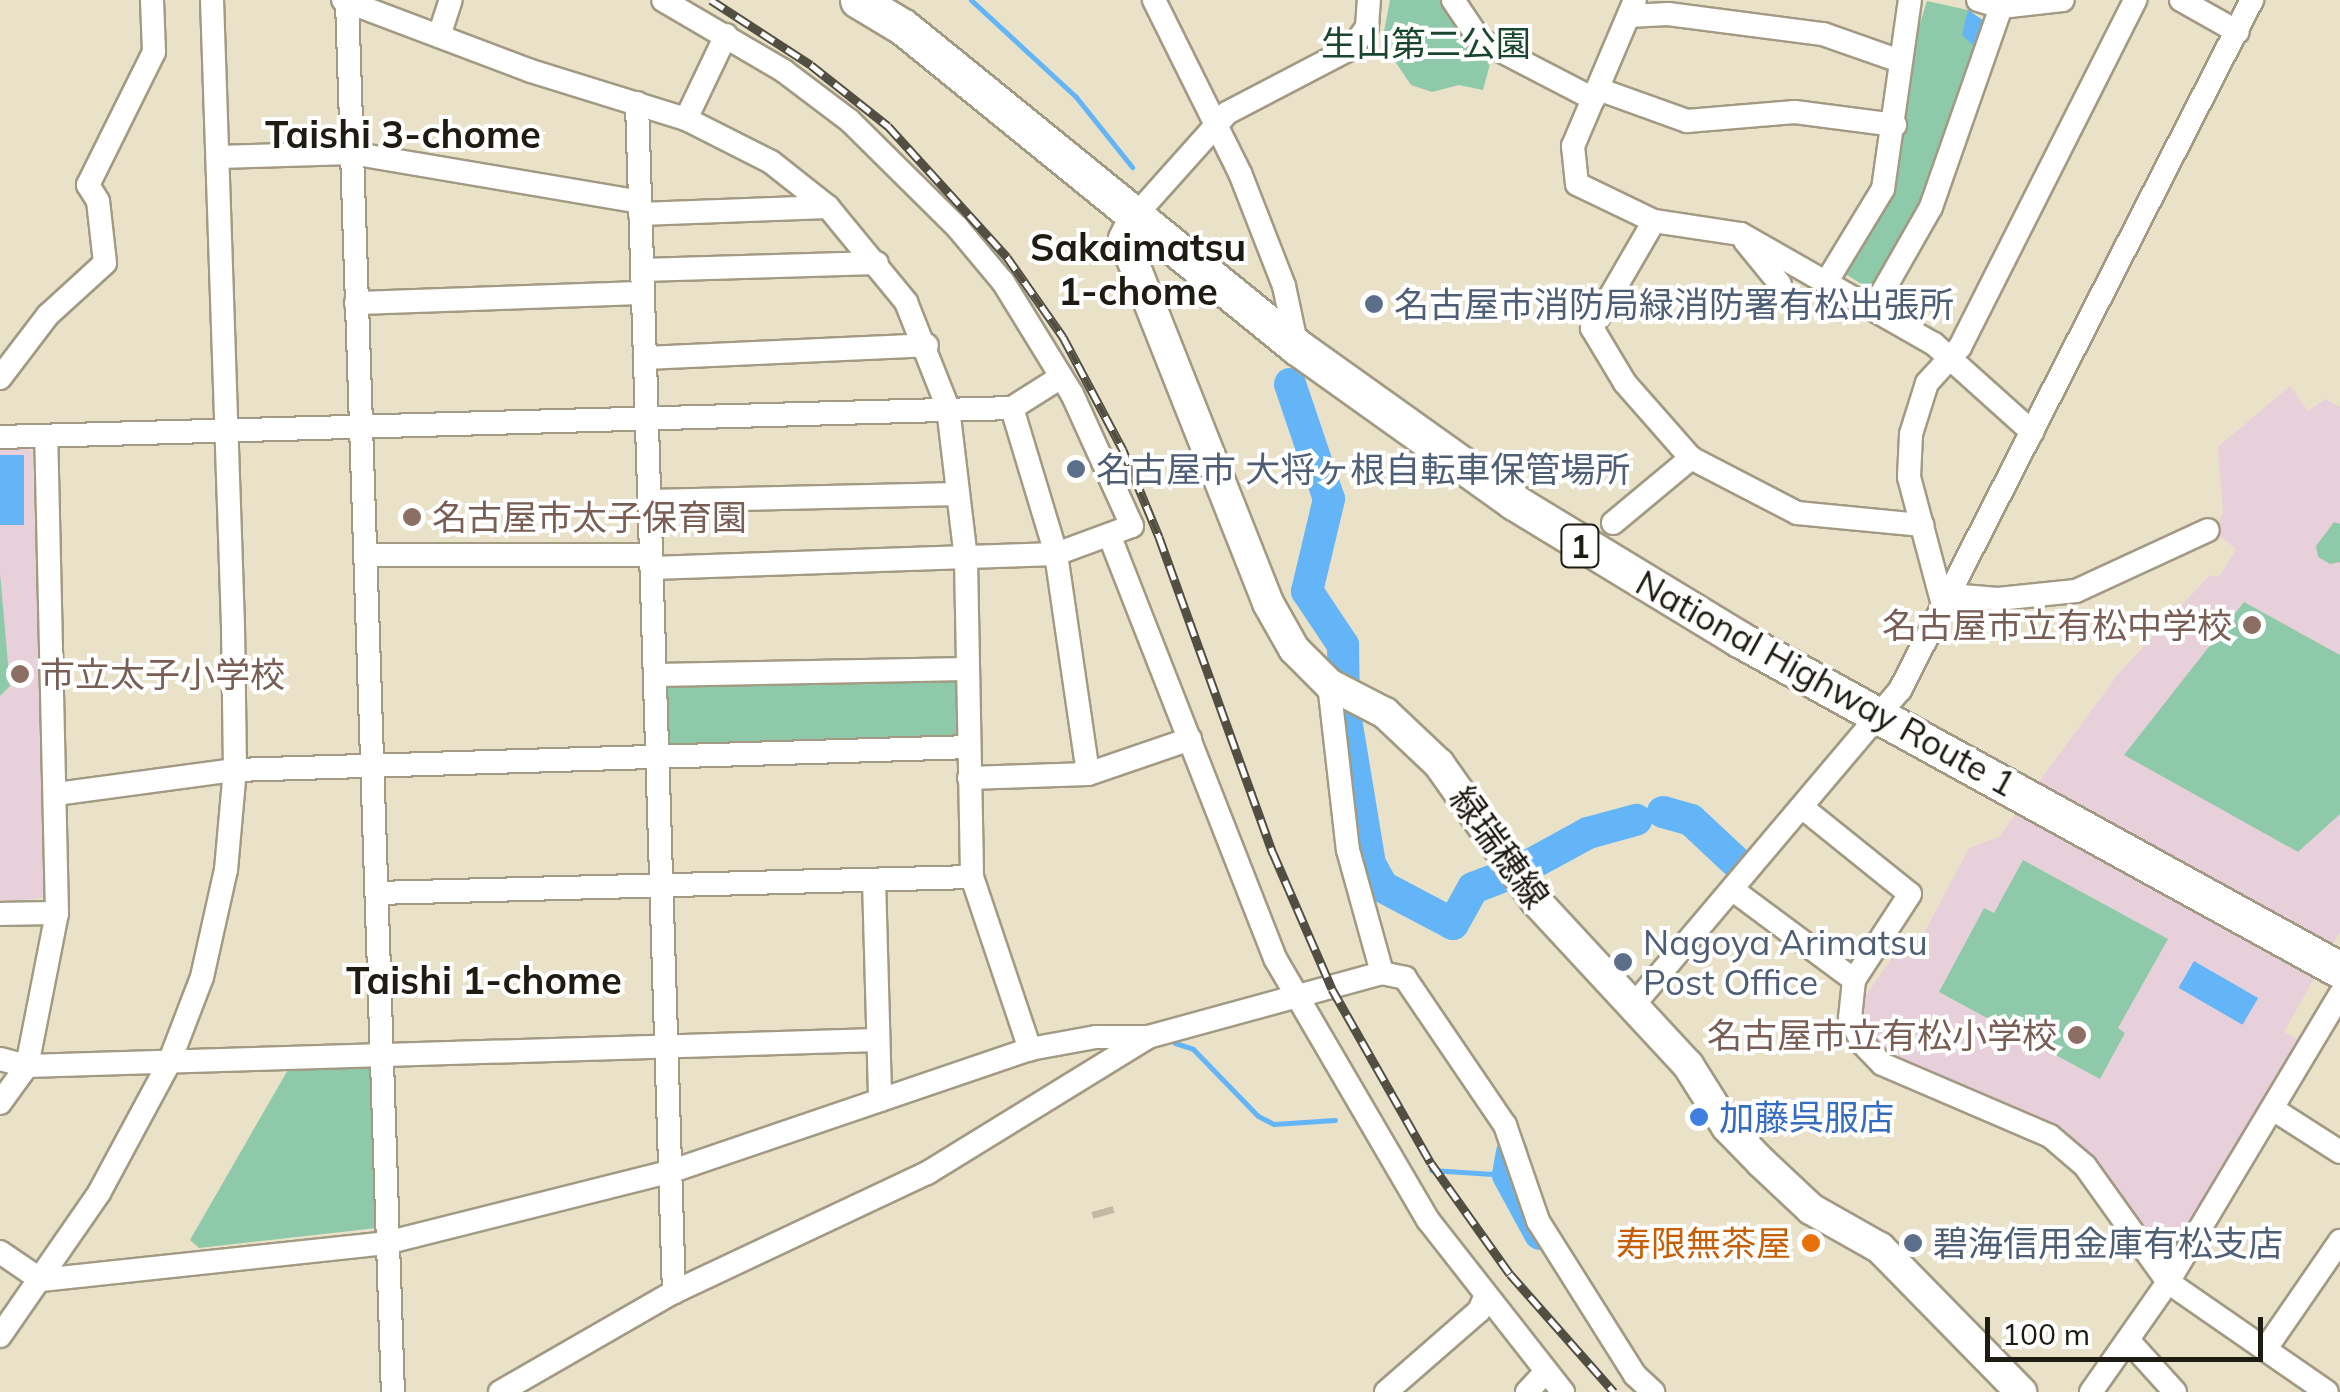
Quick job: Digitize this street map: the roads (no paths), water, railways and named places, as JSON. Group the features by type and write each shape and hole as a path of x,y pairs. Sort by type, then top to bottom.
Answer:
{"highway":[{"name":"National Highway Route 1","path":"858,0 903,27 1297,348 1414,436 1594,555 2340,970"}],"main road":[{"name":"緑瑞穂線","path":"1135,216 1124,240 1268,603 1294,649 1340,688 1386,713 1439,764 1536,900 1688,1065 1727,1127 1761,1162 1812,1208 1880,1248 2021,1392"}],"street":[{"path":"0,378 48,314 105,263 98,201 88,185 154,52 152,0"},
{"path":"0,1336 99,1193 168,1063 202,977 226,870 235,770 228,432 212,0"},
{"path":"438,36 451,0"},
{"path":"366,556 652,562 966,560 1056,554 1132,526 1061,377 1003,282 910,176 850,120 726,35 663,0"},
{"path":"1154,0 1218,121 1284,286 1297,348"},
{"path":"1135,216 1218,121 1353,48 1367,27 1369,0"},
{"path":"1453,0 1480,40 1596,94 1687,121 1795,112 1895,125"},
{"path":"1828,281 1883,190 1895,125 1897,60 1910,0"},
{"path":"1874,308 1931,208 1989,3 2064,0"},
{"path":"1946,600 1908,477 1911,434 1927,383 1948,355 1960,348 2135,0"},
{"path":"2181,0 2238,32"},
{"path":"1632,1007 1882,716 1946,600 2252,0"},
{"path":"393,1392 345,1 686,120 771,162 828,207 877,263 928,345 948,408 966,560 972,877 1030,1049"},
{"path":"1897,60 1824,34 1632,8 1572,146 1577,184 1654,221 1741,234 1828,281 1948,355 2032,432"},
{"path":"686,120 726,35"},
{"path":"637,104 674,1292"},
{"path":"219,157 351,153 640,208 828,207"},
{"path":"1654,221 1592,328 1625,383 1691,458 1797,514 1922,525"},
{"path":"1741,234 1780,284"},
{"path":"356,303 877,263"},
{"path":"645,358 928,345"},
{"path":"0,437 362,428 647,415 1012,408 1061,377"},
{"path":"1012,408 1056,554 1088,774"},
{"path":"0,1102 27,1066 57,914 58,794 46,436"},
{"path":"1613,523 1691,458"},
{"path":"650,502 958,494"},
{"path":"1946,600 2076,591 2208,530"},
{"path":"1110,537 1298,999 1428,1220 1563,1392"},
{"path":"655,675 968,669"},
{"path":"1340,688 1348,850 1382,973"},
{"path":"969,778 1088,774 1190,739"},
{"path":"58,794 235,770 969,747"},
{"path":"1803,808 1910,894 1854,980 1850,1018 1882,1064 2050,1136 2085,1166 2168,1282 2327,1392"},
{"path":"377,894 972,877"},
{"path":"874,880 880,1100"},
{"path":"1733,890 1854,980"},
{"path":"0,914 57,914"},
{"path":"0,1252 41,1280 386,1242 669,1172 1030,1049 1096,1036 1148,1037 1382,973 1405,978 1506,1125 1538,1221 1635,1375 1652,1392"},
{"path":"2091,1392 2168,1282 2276,1111 2340,995"},
{"path":"500,1392 674,1292 927,1173 1148,1037"},
{"path":"0,1058 27,1066 666,1050 877,1040"},
{"path":"2276,1111 2340,1152"},
{"path":"2267,1347 2340,1242"},
{"path":"1386,1392 1479,1310 1485,1297"},
{"path":"2128,1340 2175,1392"},
{"path":"1526,1392 1545,1373"}],"water":[{"path":"1968,10 1987,23 1975,47 1962,35"},
{"path":"0,455 24,455 24,525 0,525"},
{"path":"2194,961 2258,998 2243,1025 2178,988"}],"waterway":[{"path":"971,0 1076,97 1132,167"},
{"path":"1290,384 1329,499 1307,591 1343,645 1344,707 1370,864 1383,887 1453,924 1473,888 1505,876"},
{"path":"1663,812 1691,820 1737,863"},
{"path":"1522,869 1588,833 1636,820"},
{"path":"1175,1043 1193,1049 1258,1116 1274,1124 1335,1120"},
{"path":"1512,1152 1508,1175 1540,1234"},
{"path":"1431,1170 1508,1175"}],"tunnel":[{"path":"1102,1209 1104,1216"}],"railway":[{"path":"711,0 811,65 888,126 1007,257 1063,337 1123,450 1159,537 1273,853 1332,989 1431,1163 1510,1274 1614,1392"}],"place":[{"name":"名古屋市消防局緑消防署有松出張所","path":"1374,304"},
{"name":"名古屋市 大将ヶ根自転車保管場所","path":"1076,469"},
{"name":"名古屋市太子保育園","path":"412,517"},
{"name":"名古屋市立有松中学校","path":"2252,625"},
{"name":"市立太子小学校","path":"20,674"},
{"name":"Nagoya Arimatsu Post Office","path":"1623,962"},
{"name":"名古屋市立有松小学校","path":"2077,1035"},
{"name":"加藤呉服店","path":"1699,1117"},
{"name":"寿限無茶屋","path":"1811,1243"},
{"name":"碧海信用金庫有松支店","path":"1913,1243"}],"district":[{"name":"Taishi 3-chome","path":"403,135"},
{"name":"Sakaimatsu 1-chome","path":"1138,270"},
{"name":"Taishi 1-chome","path":"484,981"}],"park label":[{"name":"生山第二公園","path":"1426,43"}]}
